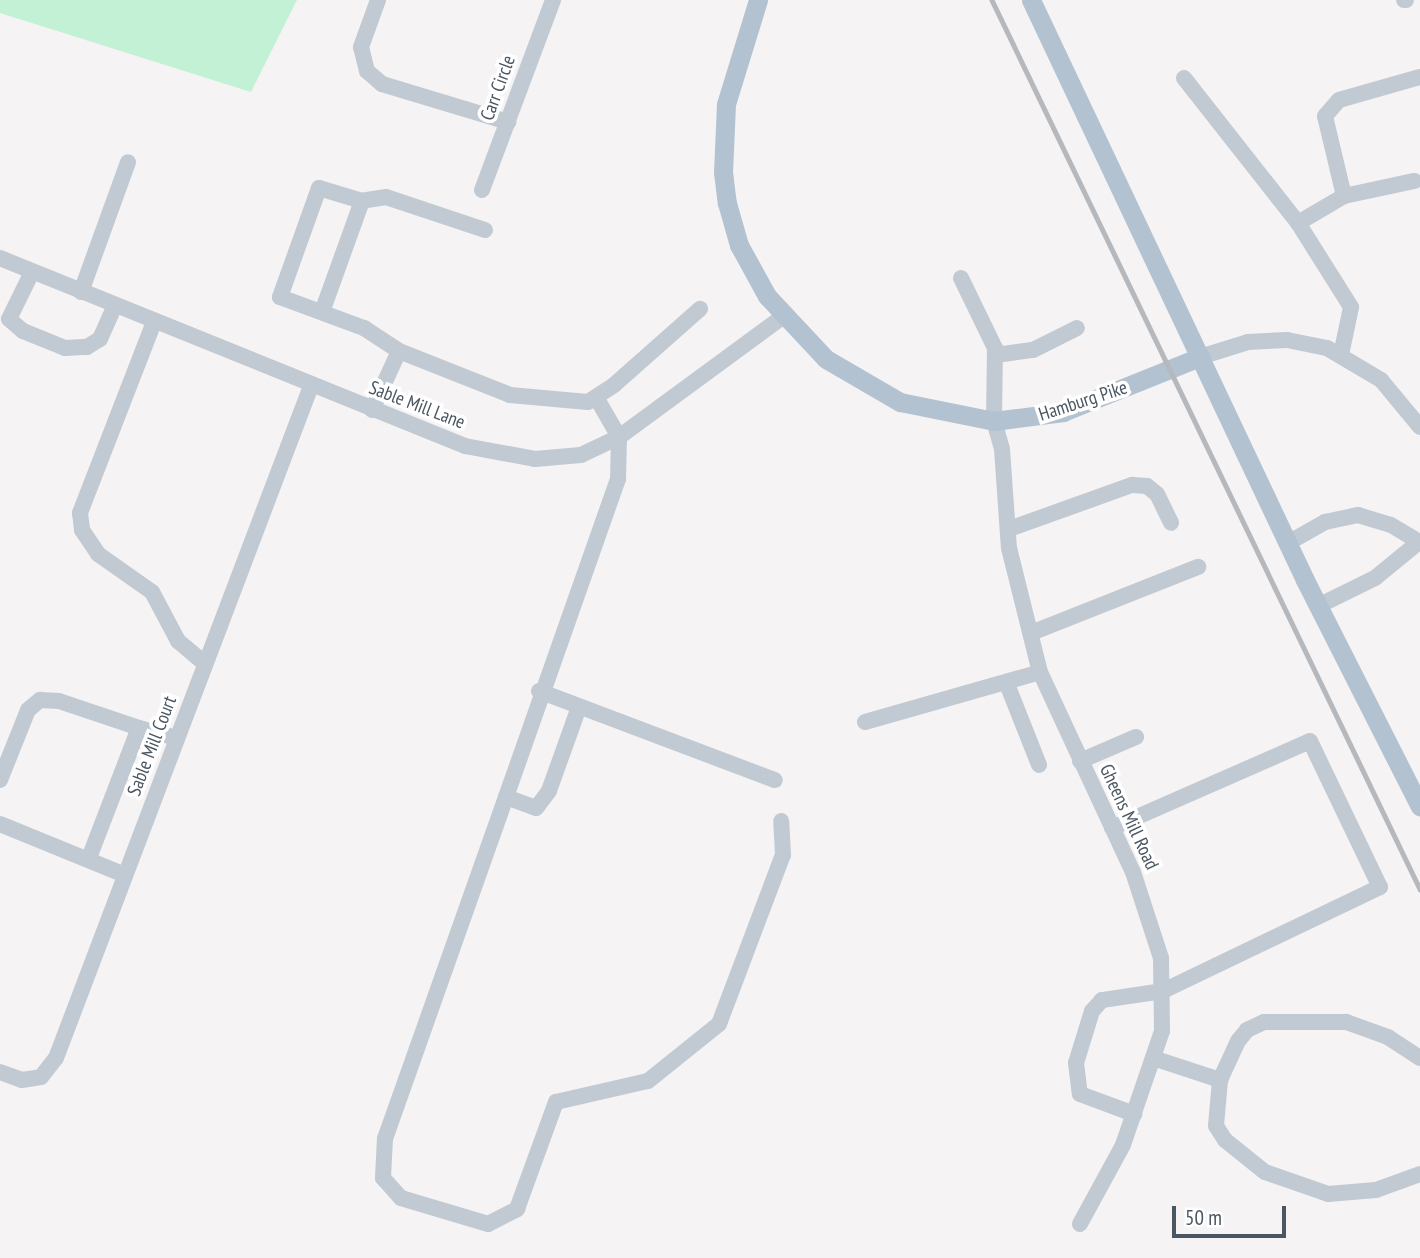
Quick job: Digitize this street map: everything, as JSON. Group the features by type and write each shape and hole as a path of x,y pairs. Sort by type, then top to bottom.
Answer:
{"main road":[{"name":"Hamburg Pike","path":"758,0 726,104 723,172 739,244 767,296 826,359 859,383 900,402 994,421 1073,408 1200,357"},
{"path":"1031,0 1318,606 1420,807"}],"street":[{"path":"378,0 361,47 368,71 382,84 508,122"},
{"name":"Carr Circle","path":"482,190 552,0"},
{"path":"1344,196 1325,116 1339,100 1420,77"},
{"path":"1184,78 1298,223 1351,307 1341,355"},
{"path":"81,292 128,162"},
{"path":"1298,223 1344,196 1415,181"},
{"path":"485,230 386,197 362,201 319,188 279,296 364,328 399,351 510,395 588,402 700,309"},
{"path":"322,312 362,201"},
{"name":"Sable Mill Lane","path":"0,258 465,446 535,459 581,455 619,437 784,316"},
{"path":"24,269 9,319 23,331 65,348 87,347 100,339 115,306"},
{"path":"961,278 996,355 1033,350 1077,328"},
{"path":"154,322 80,513 82,530 98,554 152,592 178,641 205,664"},
{"path":"1200,357 1248,342 1287,340 1341,355 1381,380 1420,427"},
{"path":"372,410 399,351"},
{"name":"Gheens Mill Road","path":"996,355 994,421 1002,449 1015,587 1031,633 1040,672 1133,872 1161,958 1163,1031 1123,1145 1080,1224"},
{"name":"Sable Mill Court","path":"0,1072 22,1080 41,1077 55,1058 311,386"},
{"path":"596,397 619,437 618,479 540,691 506,797 385,1138 383,1178 401,1198 488,1224 517,1209 556,1102 648,1081 719,1024 783,855 781,821"},
{"path":"1009,529 1132,485 1147,486 1157,494 1171,523"},
{"path":"1288,543 1325,522 1358,515 1391,525 1419,541 1376,578 1318,606"},
{"path":"1031,633 1198,567"},
{"path":"865,722 1007,684 1040,672"},
{"path":"1007,684 1039,765"},
{"path":"540,691 775,780"},
{"path":"0,780 27,710 40,700 59,701 177,738"},
{"path":"506,797 536,808 550,791 579,707"},
{"path":"89,858 139,728"},
{"path":"1080,761 1136,737"},
{"path":"1112,828 1310,741 1380,887 1163,991 1102,1000 1092,1011 1076,1063 1080,1094 1134,1114"},
{"path":"0,824 89,858 125,875"},
{"path":"1420,1058 1388,1037 1346,1022 1264,1023 1247,1030 1238,1041 1220,1080 1216,1126 1226,1140 1265,1172 1328,1194 1376,1190 1420,1174"},
{"path":"1153,1058 1220,1080"}],"green space":[{"path":"0,0 297,0 251,92 0,13"}],"railway":[{"path":"992,0 1420,889"}]}
